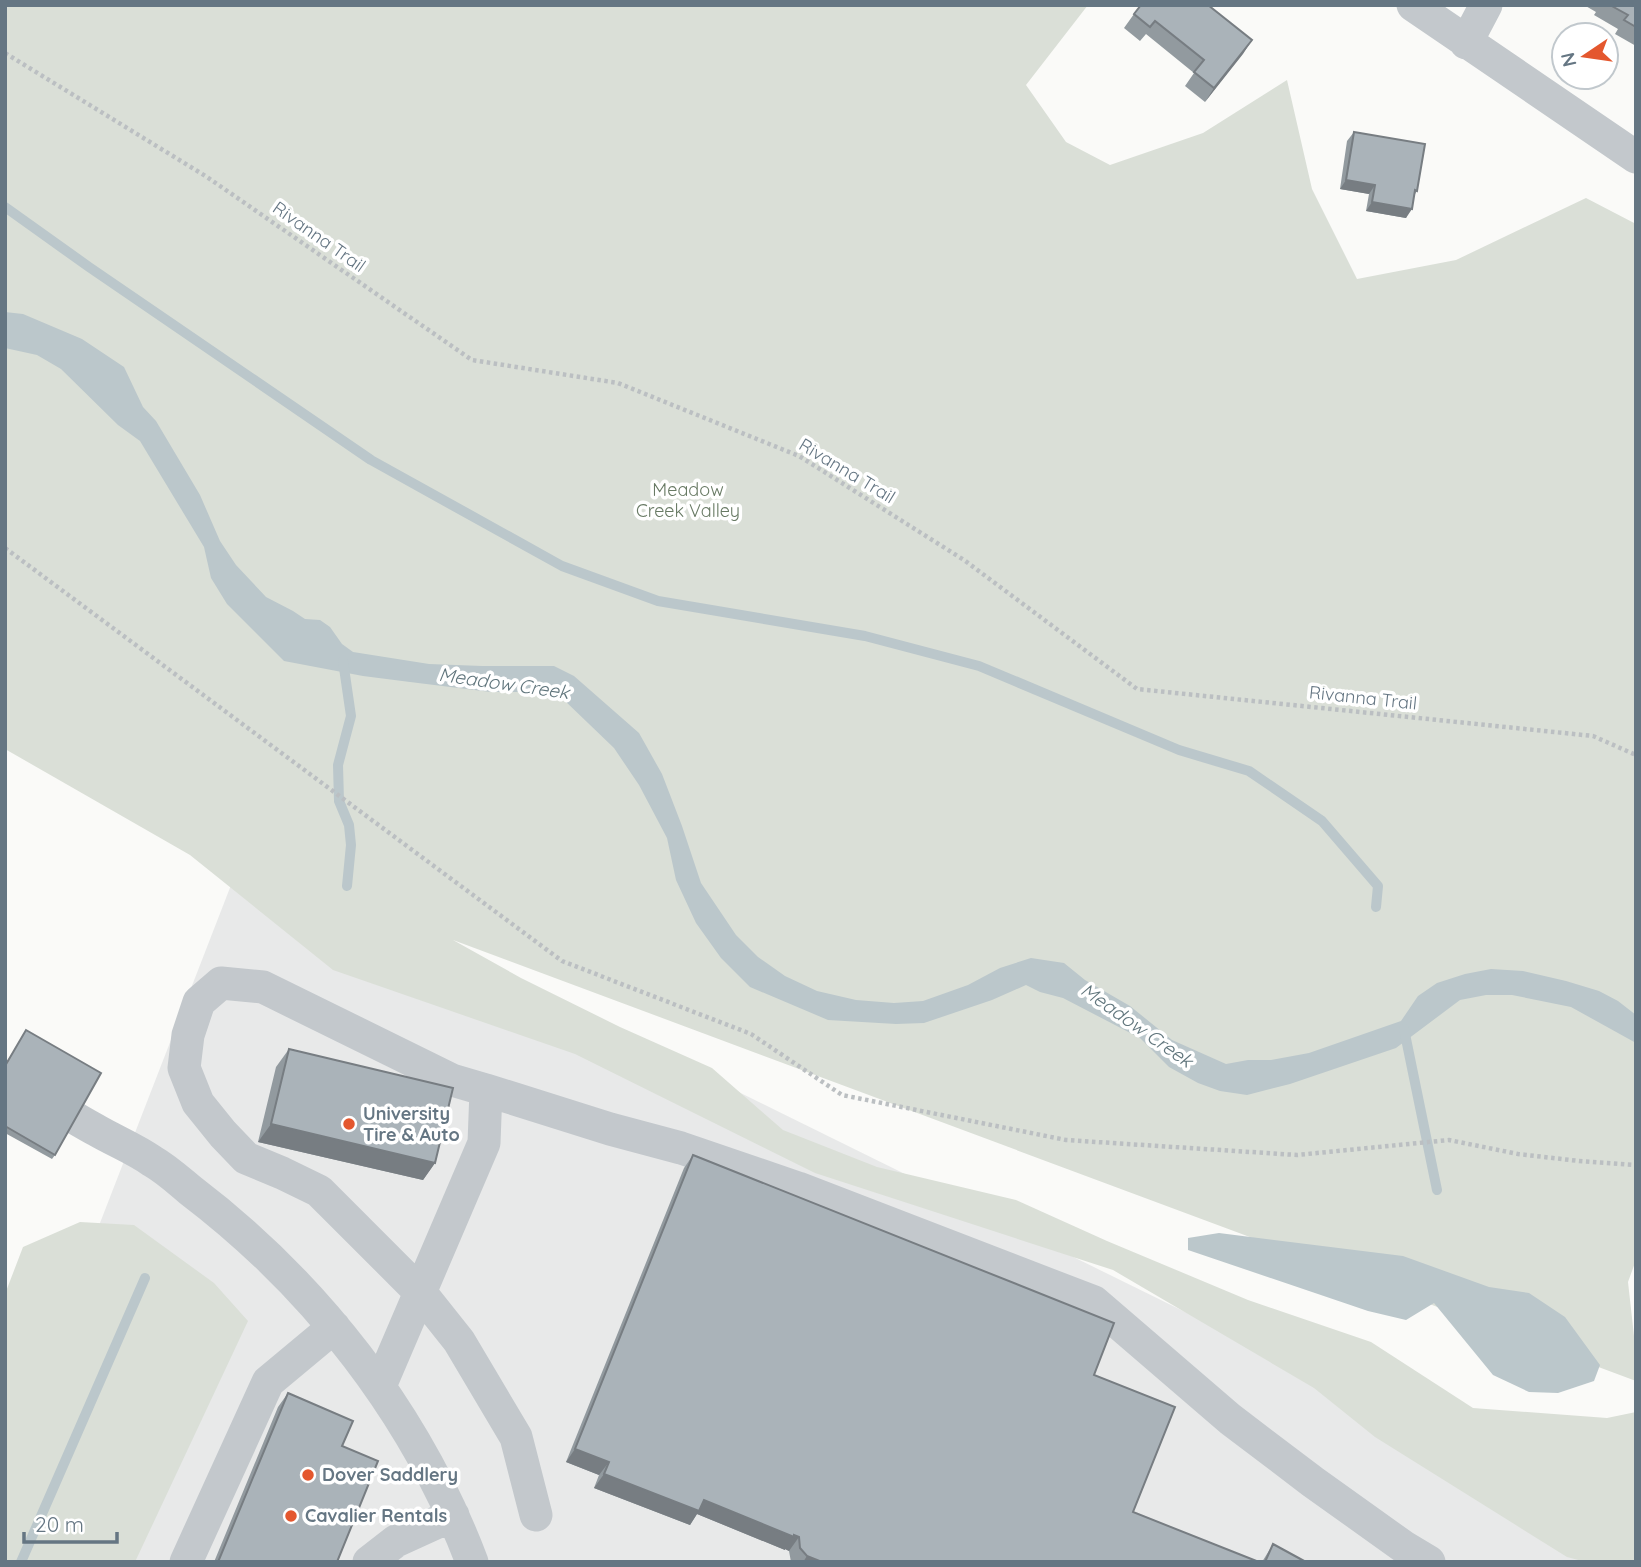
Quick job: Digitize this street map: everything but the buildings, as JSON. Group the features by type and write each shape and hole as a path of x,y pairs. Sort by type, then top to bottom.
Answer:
{"street":[{"path":"1413,5 1636,157"},
{"path":"1466,43 1486,5"},
{"path":"536,1515 516,1437 459,1341 420,1292 319,1191 246,1158 198,1103 184,1068 188,1035 199,1002 221,983 263,987 452,1080 681,1148 798,1188 1094,1302 1230,1419 1381,1531 1429,1562"},
{"path":"5,1076 152,1160 217,1210 278,1266 334,1327 403,1420 435,1476 472,1562"},
{"path":"380,1387 484,1143 486,1090"},
{"path":"186,1562 268,1382 334,1327"},
{"path":"369,1562 396,1541 453,1516"}],"path":[{"name":"Rivanna Trail","path":"5,53 207,177 472,360 618,383 799,456 964,560 1137,690 1593,736 1636,755"},
{"path":"5,548 562,961 751,1034 842,1095 1066,1140 1297,1155 1449,1140 1517,1154 1636,1165"}],"shaded area":[{"path":"245,849 1636,1534 1636,1562 5,1562 5,1468"}],"green space":[{"name":"Meadow Creek Valley","path":"5,5 1088,5 1026,85 1066,142 1110,165 1203,133 1287,80 1312,189 1357,279 1456,260 1586,198 1636,224 1636,1260 1628,1282 1636,1354 1636,1381 453,940 521,978 620,1027 712,1068 783,1130 877,1167 1016,1200 1248,1300 1371,1342 1473,1408 1607,1418 1636,1412 1636,1562 1586,1562 1567,1557 1375,1437 1314,1388 1113,1270 815,1173 575,1054 333,970 190,855 5,749"},
{"path":"80,1222 134,1225 214,1283 248,1321 135,1562 5,1562 5,1294 23,1247"}],"water":[{"name":"Meadow Creek","path":"5,312 23,314 82,339 124,367 143,407 156,421 200,495 220,541 236,565 266,597 305,619 320,620 353,652 429,664 554,666 574,676 639,733 662,774 701,883 736,935 758,957 785,976 817,991 856,1000 894,1003 923,1001 968,985 1000,968 1031,958 1064,963 1085,980 1130,1006 1172,1040 1226,1064 1309,1053 1401,1021 1418,996 1437,983 1465,974 1491,969 1523,971 1599,991 1618,1001 1636,1015 1636,1043 1571,1007 1512,995 1486,995 1460,1000 1396,1048 1290,1084 1247,1095 1220,1091 1198,1083 1169,1067 1140,1038 1063,998 1026,985 992,1000 924,1023 896,1024 828,1020 750,987 721,958 696,923 676,880 667,838 639,785 614,748 563,699 530,692 491,692 363,676 284,661 227,604 211,578 204,547 140,441 118,425 61,369 37,355 5,348"},
{"path":"1219,1233 1403,1256 1489,1287 1529,1293 1565,1317 1600,1365 1594,1381 1558,1393 1529,1392 1493,1375 1434,1303 1406,1320 1368,1311 1188,1250 1188,1238"}],"waterway":[{"path":"5,207 371,460 562,566 658,601 865,636 979,666 1179,750 1249,771 1322,821 1378,886 1376,907"},
{"path":"343,661 351,716 338,765 339,801 349,825 351,845 347,886"},
{"path":"1404,1029 1437,1190"},
{"path":"21,1562 145,1278"}],"place":[{"name":"University Tire & Auto","path":"349,1124"},
{"name":"Dover Saddlery","path":"308,1475"},
{"name":"Cavalier Rentals","path":"291,1516"}]}
